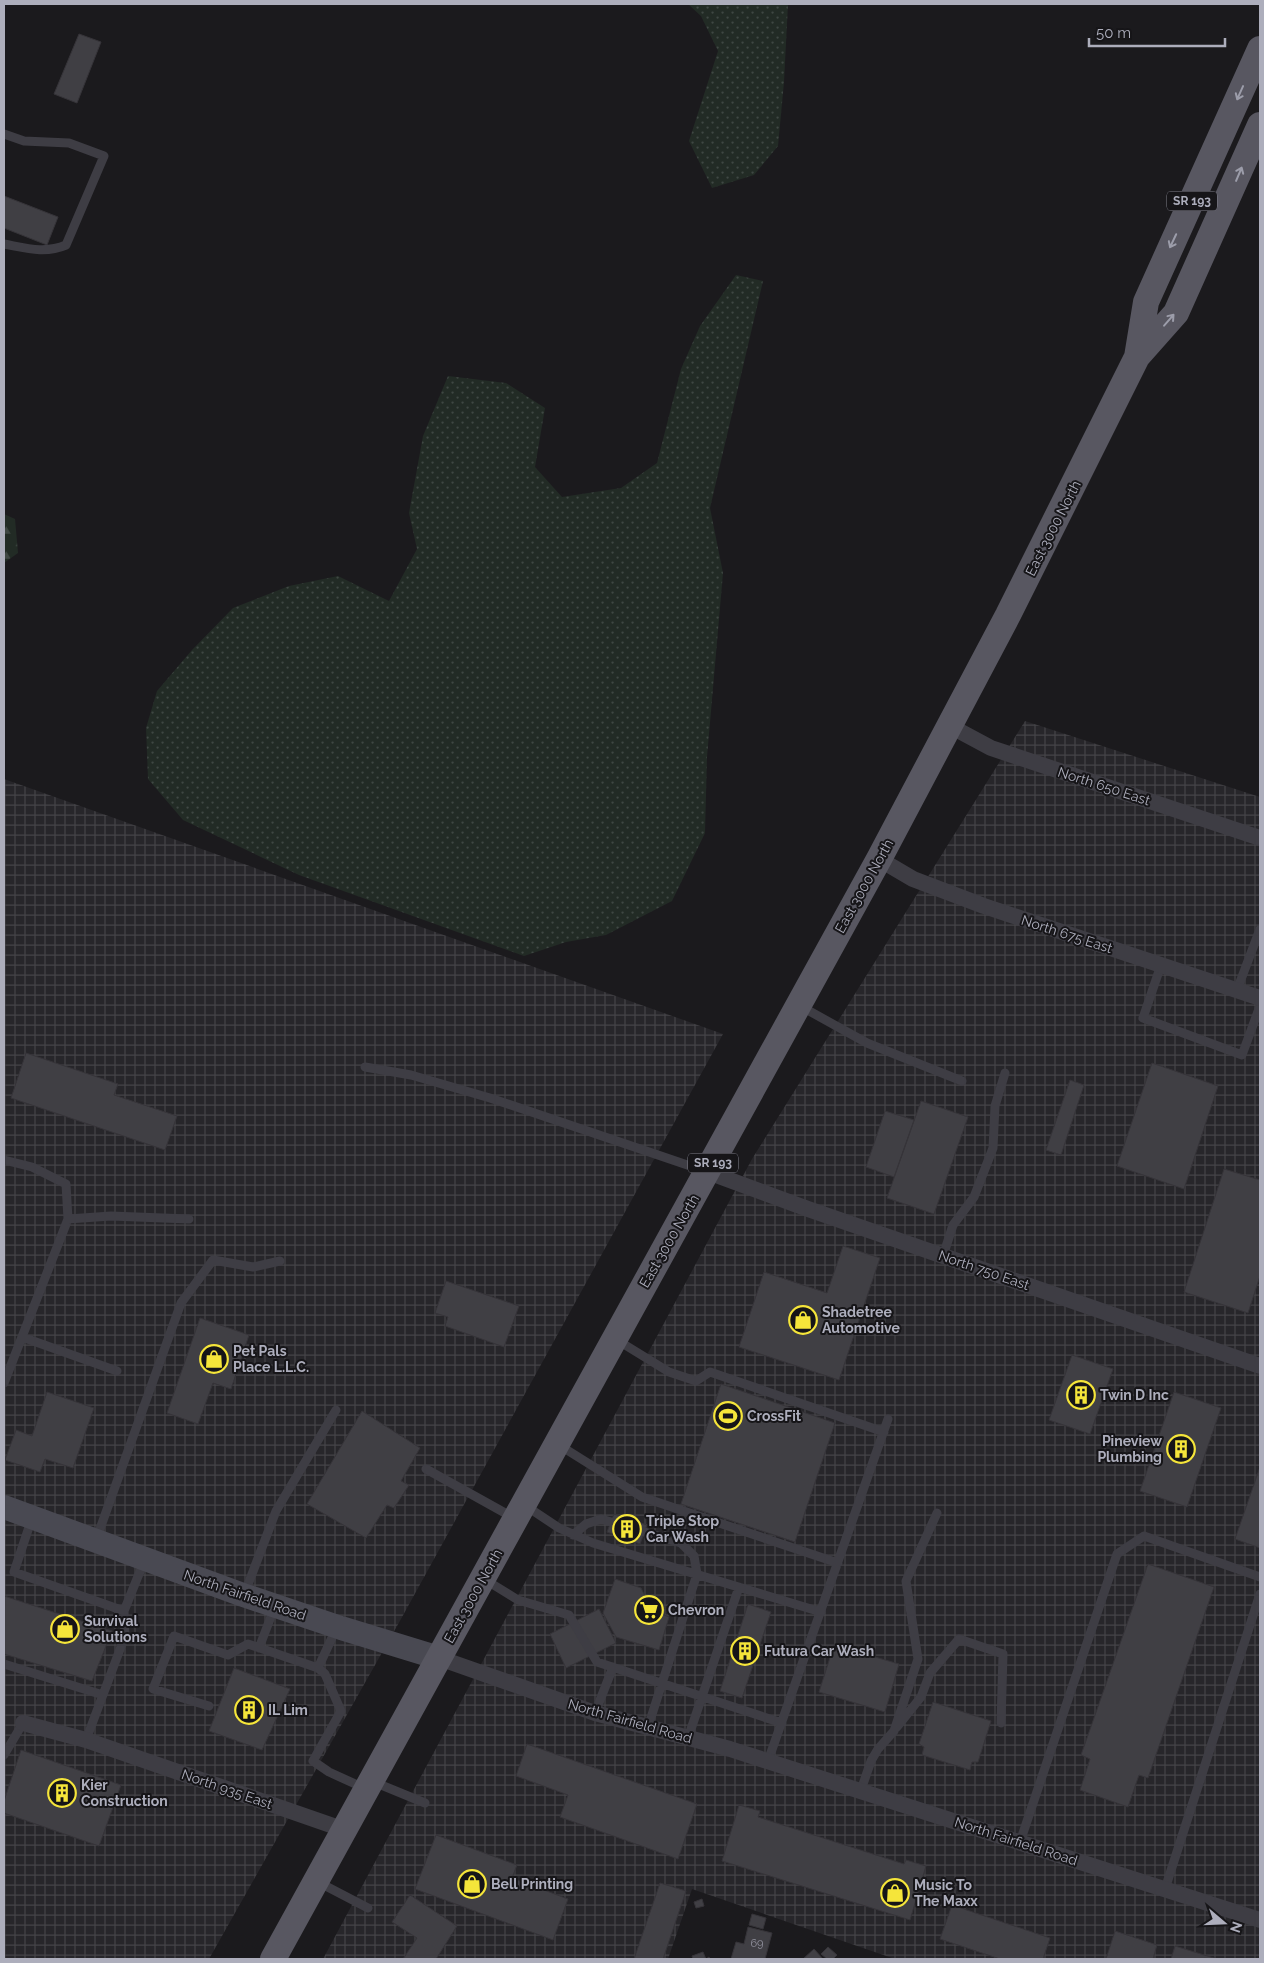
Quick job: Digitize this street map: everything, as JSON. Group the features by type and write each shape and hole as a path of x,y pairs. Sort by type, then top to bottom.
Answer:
{"main road":[{"name":"East 3000 North","path":"1137,357 1146,302 1260,48"},
{"name":"East 3000 North","path":"272,1959 880,859 1062,510 1137,357 1176,313 1260,125"},
{"name":"North Fairfield Road","path":"4,1507 244,1596 439,1658"}],"street":[{"name":"North 650 East","path":"950,726 991,748 1260,838"},
{"name":"North 675 East","path":"880,859 913,879 984,906 1260,998"},
{"name":"North 750 East","path":"708,1172 1260,1366"},
{"name":"North Fairfield Road","path":"439,1658 596,1713 768,1761 1260,1920"},
{"name":"North 935 East","path":"23,1723 86,1740 345,1830"}],"lane":[{"path":"4,134 24,141 69,142 104,156 66,245 55,249 36,251 4,244"},
{"path":"1237,990 1260,929"},
{"path":"1161,965 1142,1018 1242,1055 1260,1006"},
{"path":"799,1005 867,1044 962,1081"},
{"path":"365,1067 412,1075 490,1098 708,1172"},
{"path":"943,1256 953,1225 974,1197 993,1148 995,1106 1005,1072"},
{"path":"4,1160 32,1167 66,1184 68,1219 4,1383"},
{"path":"68,1219 111,1216 188,1220"},
{"path":"96,1540 181,1303 213,1260 253,1267 280,1261"},
{"path":"22,1337 117,1371"},
{"path":"614,1339 669,1372 696,1381 710,1372 884,1432"},
{"path":"244,1596 276,1511 336,1410"},
{"path":"768,1761 888,1419"},
{"path":"558,1444 642,1497 838,1563"},
{"path":"426,1469 593,1543 821,1612"},
{"path":"894,1731 918,1659 906,1581 937,1513"},
{"path":"32,1518 14,1572 124,1611"},
{"path":"573,1535 586,1524 601,1520 681,1543 694,1556 697,1574 648,1727"},
{"path":"1020,1842 1117,1554 1144,1536 1260,1577"},
{"path":"86,1740 125,1636 124,1611 145,1558"},
{"path":"483,1578 518,1600 569,1615 597,1662 782,1723"},
{"path":"688,1738 739,1587"},
{"path":"1165,1889 1260,1594"},
{"path":"259,1648 275,1606"},
{"path":"318,1668 337,1626"},
{"path":"209,1706 153,1688 174,1636 228,1655 248,1644 318,1668 325,1674 341,1711 313,1761 329,1772 425,1803"},
{"path":"861,1790 878,1749 921,1697 930,1673 959,1639 1004,1654 1001,1723"},
{"path":"4,1664 103,1695"},
{"path":"596,1713 613,1667"},
{"path":"4,1755 23,1723"},
{"path":"316,1881 368,1908"}],"shaded area":[{"path":"1025,721 1260,797 1260,1959 895,1959 692,1889 668,1959 323,1959 752,1159"},
{"path":"4,779 723,1034 401,1619 209,1959 4,1959"}],"green space":[{"path":"688,4 788,4 778,146 754,175 712,188 689,141 718,51 701,16"},
{"path":"736,275 763,281 710,508 723,573 707,757 705,833 672,901 606,935 566,942 524,956 299,875 183,820 148,779 146,728 157,691 192,650 233,608 289,586 338,576 389,601 417,549 409,513 423,436 448,376 506,383 545,408 535,467 562,497 621,488 657,463 681,369 700,326"},
{"path":"4,514 15,519 18,553 4,563"}],"building":[{"path":"79,34 101,42 77,103 54,94"},
{"path":"4,196 58,217 47,245 4,228"},
{"path":"26,1053 118,1084 114,1095 177,1116 165,1150 11,1098"},
{"path":"1152,1063 1218,1086 1184,1189 1117,1166"},
{"path":"1070,1080 1084,1085 1061,1155 1046,1150"},
{"path":"921,1101 968,1117 934,1214 887,1198"},
{"path":"885,1111 914,1120 894,1177 866,1167"},
{"path":"1224,1169 1260,1180 1260,1276 1248,1313 1184,1292"},
{"name":"Shadetree Automotive","path":"843,1246 880,1258 839,1380 739,1347 764,1272 827,1293"},
{"path":"446,1281 519,1306 504,1347 445,1326 448,1317 435,1313"},
{"name":"Pet Pals Place L.L.C.","path":"200,1318 249,1335 231,1389 213,1383 198,1424 167,1413"},
{"name":"Twin D Inc","path":"1072,1355 1113,1369 1090,1434 1049,1420"},
{"path":"721,1384 835,1423 795,1542 681,1504"},
{"path":"47,1392 94,1408 73,1468 45,1459 40,1472 5,1460 16,1430 32,1436"},
{"name":"Pineview Plumbing","path":"1174,1392 1221,1408 1187,1507 1140,1491"},
{"path":"362,1411 420,1448 401,1481 409,1485 394,1508 387,1505 366,1538 307,1504"},
{"path":"1260,1467 1260,1548 1235,1539"},
{"name":"Triple Stop Car Wash","path":"614,1514 647,1525 640,1544 607,1532"},
{"path":"1148,1564 1214,1587 1148,1778 1139,1775 1128,1807 1080,1790 1090,1759 1081,1755"},
{"path":"615,1579 641,1588 649,1604 666,1609 664,1615 669,1617 659,1650 616,1637 603,1613"},
{"path":"4,1596 112,1631 92,1681 4,1654"},
{"name":"Futura Car Wash","path":"748,1604 771,1612 742,1698 720,1691"},
{"path":"599,1609 616,1643 566,1668 550,1634"},
{"path":"834,1645 899,1664 885,1712 819,1692"},
{"name":"IL Lim","path":"234,1668 290,1689 262,1750 209,1731"},
{"path":"933,1702 991,1721 978,1762 972,1762 970,1770 922,1755 924,1747 919,1744"},
{"path":"527,1744 697,1804 678,1859 560,1817 568,1795 516,1776"},
{"name":"Kier Construction","path":"21,1750 121,1785 99,1846 4,1813 4,1801"},
{"path":"739,1805 760,1811 758,1817 904,1864 906,1860 926,1866 910,1920 722,1861"},
{"name":"Bell Printing","path":"436,1835 517,1865 512,1878 568,1899 553,1940 415,1889"},
{"path":"660,1883 686,1891 663,1959 634,1959"},
{"path":"410,1895 457,1926 436,1959 403,1959 417,1938 392,1922"},
{"path":"702,1899 704,1906 696,1908 694,1902"},
{"path":"952,1905 1050,1938 1043,1959 1000,1959 940,1939"},
{"path":"752,1914 766,1918 763,1929 749,1925"},
{"path":"748,1927 772,1933 765,1959 731,1959 736,1942 744,1944"},
{"path":"1115,1931 1157,1945 1153,1959 1106,1959"},
{"path":"1175,1946 1217,1959 1171,1959"},
{"path":"828,1947 837,1955 833,1959 827,1959 821,1954"},
{"path":"814,1949 823,1959 803,1959"},
{"path":"703,1952 706,1959 693,1959 692,1956"}],"place":[{"name":"Shadetree Automotive","path":"803,1320"},
{"name":"Pet Pals Place L.L.C.","path":"214,1359"},
{"name":"Twin D Inc","path":"1081,1395"},
{"name":"CrossFit","path":"728,1416"},
{"name":"Pineview Plumbing","path":"1181,1449"},
{"name":"Triple Stop Car Wash","path":"627,1529"},
{"name":"Chevron","path":"649,1610"},
{"name":"Survival Solutions","path":"65,1629"},
{"name":"Futura Car Wash","path":"745,1651"},
{"name":"IL Lim","path":"249,1710"},
{"name":"Kier Construction","path":"62,1793"},
{"name":"Bell Printing","path":"472,1884"},
{"name":"Music To The Maxx","path":"895,1893"}]}
